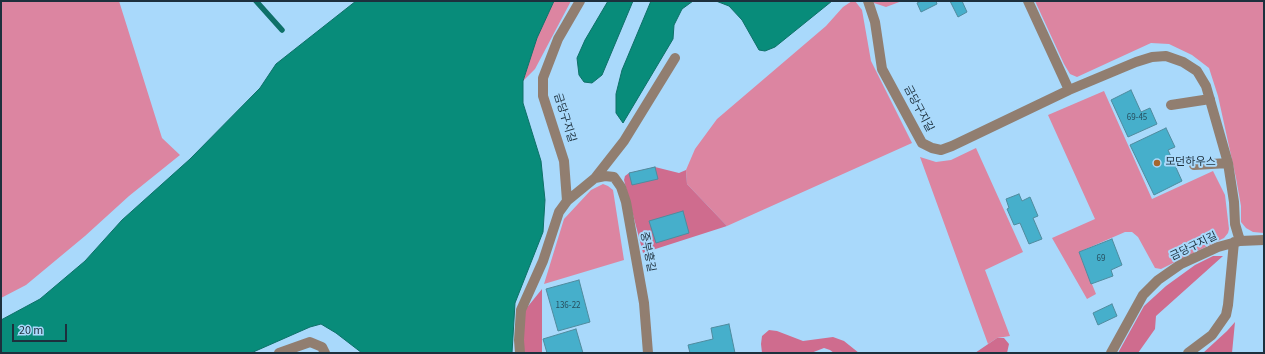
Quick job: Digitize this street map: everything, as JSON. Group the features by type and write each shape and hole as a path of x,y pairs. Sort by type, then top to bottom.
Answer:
{"street":[{"name":"금당구지길","path":"567,201 564,161 543,96 543,78 558,39 580,1"},
{"name":"금당구지길","path":"868,1 875,22 882,69 922,143 932,148 941,150 1069,90 1136,62 1152,57 1166,56 1183,62 1197,71 1206,86 1228,163 1234,202 1237,241 1226,315 1212,335 1188,353"},
{"path":"1028,1 1069,90"},
{"path":"520,353 519,340 521,310 543,261 559,212 567,201 594,178 624,141 675,58"},
{"path":"1171,105 1210,99"},
{"path":"1194,165 1228,163"},
{"name":"중부흥길","path":"594,178 606,176 614,178 621,186 644,303 648,353"},
{"name":"금당구지길","path":"1111,353 1143,295 1158,280 1181,264 1218,247 1237,241 1264,240"},
{"path":"279,353 310,342 322,347 325,353"}],"shaded area":[{"path":"1,1 119,1 162,138 180,155 129,196 85,236 26,285 1,298"},
{"path":"356,1 554,1 537,38 523,81 523,103 541,161 545,200 543,232 515,303 512,353 362,353 336,333 321,324 310,327 251,353 1,353 1,320 40,299 85,261 122,220 190,159 260,88 276,64"},
{"path":"554,1 571,1 535,69 523,81 537,38"},
{"path":"608,1 633,1 602,75 592,83 584,82 579,75 577,58 585,40"},
{"path":"651,1 693,1 682,9 674,25 673,39 623,123 616,113 616,94 622,70"},
{"path":"716,1 832,1 775,47 765,51 759,50 742,20 729,6"},
{"path":"852,1 855,1 862,10 871,61 912,143 727,226 687,184 686,170 695,149 717,119 826,26 843,7"},
{"path":"873,1 902,1 886,7 874,3"},
{"path":"1035,1 1264,1 1264,233 1253,232 1246,228 1241,222 1241,206 1236,178 1218,96 1209,68 1192,55 1169,44 1151,43 1077,77 1070,74 1064,64"},
{"path":"1104,91 1152,199 1213,171 1225,195 1229,229 1224,238 1161,269 1155,268 1138,237 1132,232 1125,232 1079,252 1096,294 1087,299 1052,238 1095,219 1048,115"},
{"path":"976,148 1023,252 985,270 1010,336 997,338 988,344 920,157 936,162 951,160"},
{"path":"655,167 679,173 686,170 687,184 727,226 643,253 624,180 625,176 629,173"},
{"path":"603,184 613,190 624,260 544,284 564,219 591,190"},
{"path":"1213,256 1223,256 1156,316 1155,329 1138,353 1118,353 1144,306 1166,286 1195,265"},
{"path":"542,289 542,353 524,353 522,339 525,310"},
{"path":"1235,322 1232,353 1203,353 1227,331"},
{"path":"769,330 777,331 803,341 833,337 844,341 859,353 834,353 824,348 811,353 762,353 762,336"},
{"path":"997,338 1004,338 1009,344 1007,353 975,353"}],"building":[{"path":"921,1 936,1 937,4 921,12 917,3"},
{"path":"950,1 962,1 967,12 958,17"},
{"path":"1131,90 1141,112 1150,108 1157,124 1128,137 1111,100"},
{"path":"1166,128 1175,147 1168,150 1182,181 1154,195 1130,145"},
{"path":"655,167 658,179 632,185 629,173"},
{"path":"1019,194 1022,201 1030,197 1038,216 1033,218 1042,239 1029,244 1020,223 1014,225 1007,209 1009,208 1006,199"},
{"path":"683,211 689,233 656,243 649,221"},
{"path":"1112,239 1122,265 1111,270 1113,276 1091,284 1079,252"},
{"path":"579,280 590,322 558,331 546,289"},
{"path":"1112,304 1117,316 1098,325 1093,313"},
{"path":"729,324 735,353 690,353 688,345 713,339 711,328"},
{"path":"576,329 583,353 547,353 543,339"}],"waterway":[{"path":"256,1 282,30"}],"place":[{"name":"모던하우스","path":"1157,163"}]}
